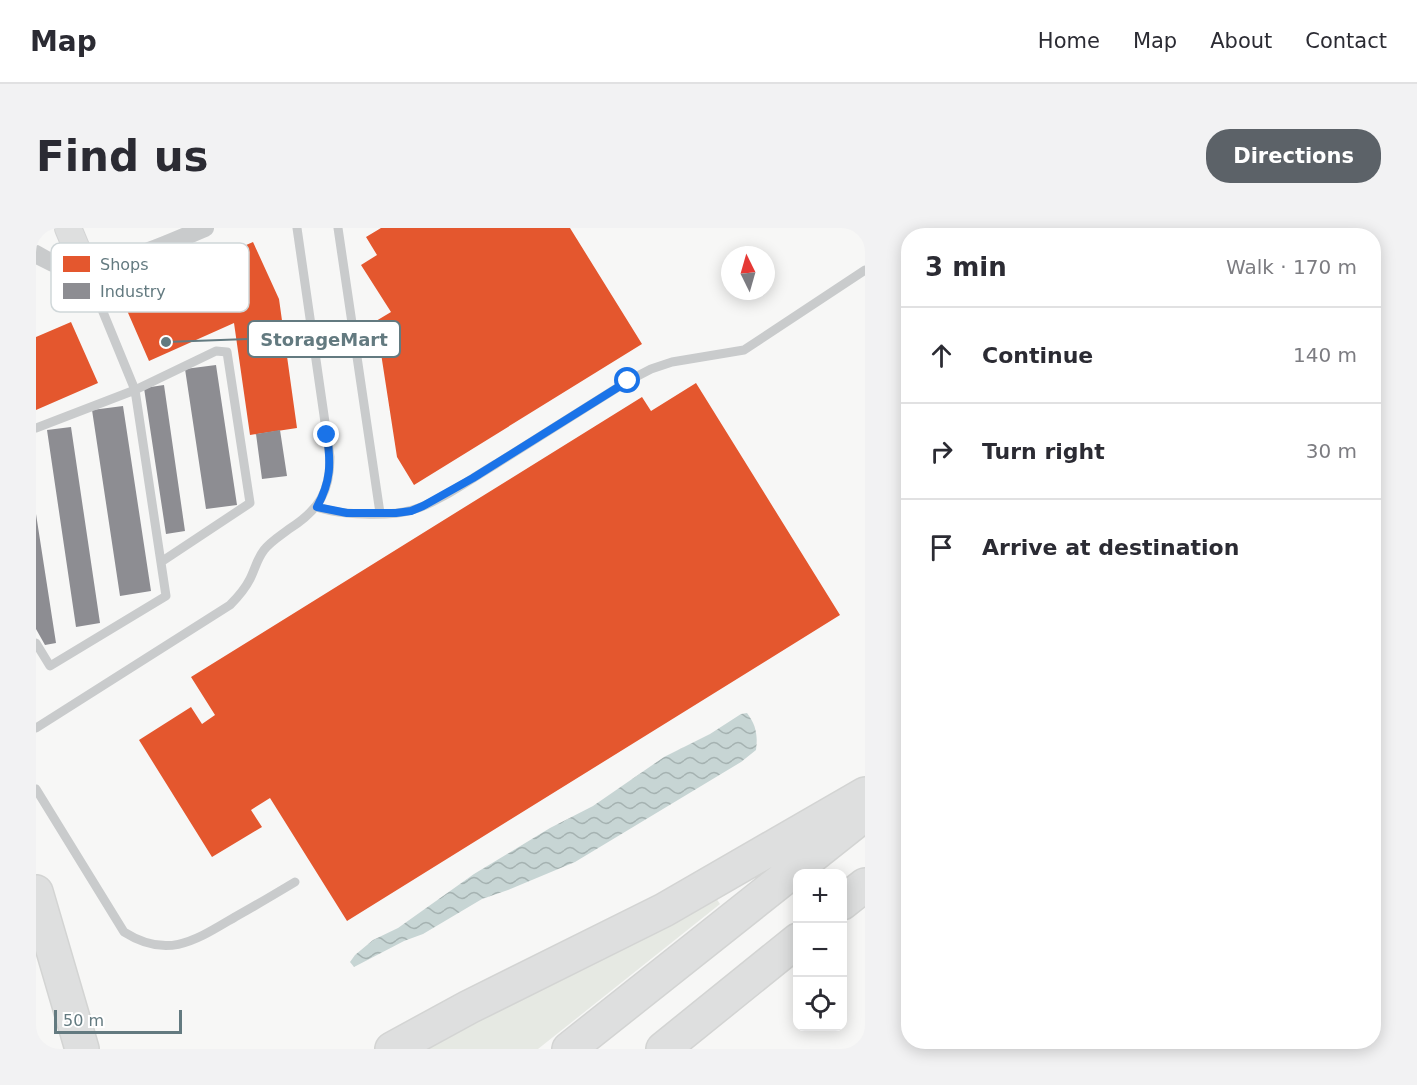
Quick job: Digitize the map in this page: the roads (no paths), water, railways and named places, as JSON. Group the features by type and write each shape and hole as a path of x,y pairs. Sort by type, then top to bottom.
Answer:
{"highway":[{"path":"392,1049 469,1007 664,910 865,794"},
{"path":"569,1049 865,814"},
{"path":"847,900 865,885"},
{"path":"36,892 82,1049"},
{"path":"672,1043 793,944"}],"main road":[{"path":"68,228 74,243"}],"street":[{"path":"169,243 205,228"},
{"path":"36,254 51,262"}],"lane":[{"path":"36,728 230,605 251,579 262,551 270,542 299,523 317,507 326,491 330,472 330,456 297,228"},
{"path":"338,228 380,513"},
{"path":"317,507 347,513 380,513 411,511 423,506 473,478 628,381 651,369 672,362 744,350 865,270"},
{"path":"36,643 50,666 166,596 135,390 103,312"},
{"path":"36,428 135,390 216,351 227,352 250,503 161,562"},
{"path":"36,789 124,932 139,942 173,945 193,942 295,882"}],"water":[{"path":"747,713 756,730 756,750 741,762 575,862 482,899 423,934 404,941 354,967 350,962 373,940 398,928 474,874 550,828 593,806 664,757 710,734 741,714"}],"place":[{"name":"StorageMart","path":"166,342"}]}
